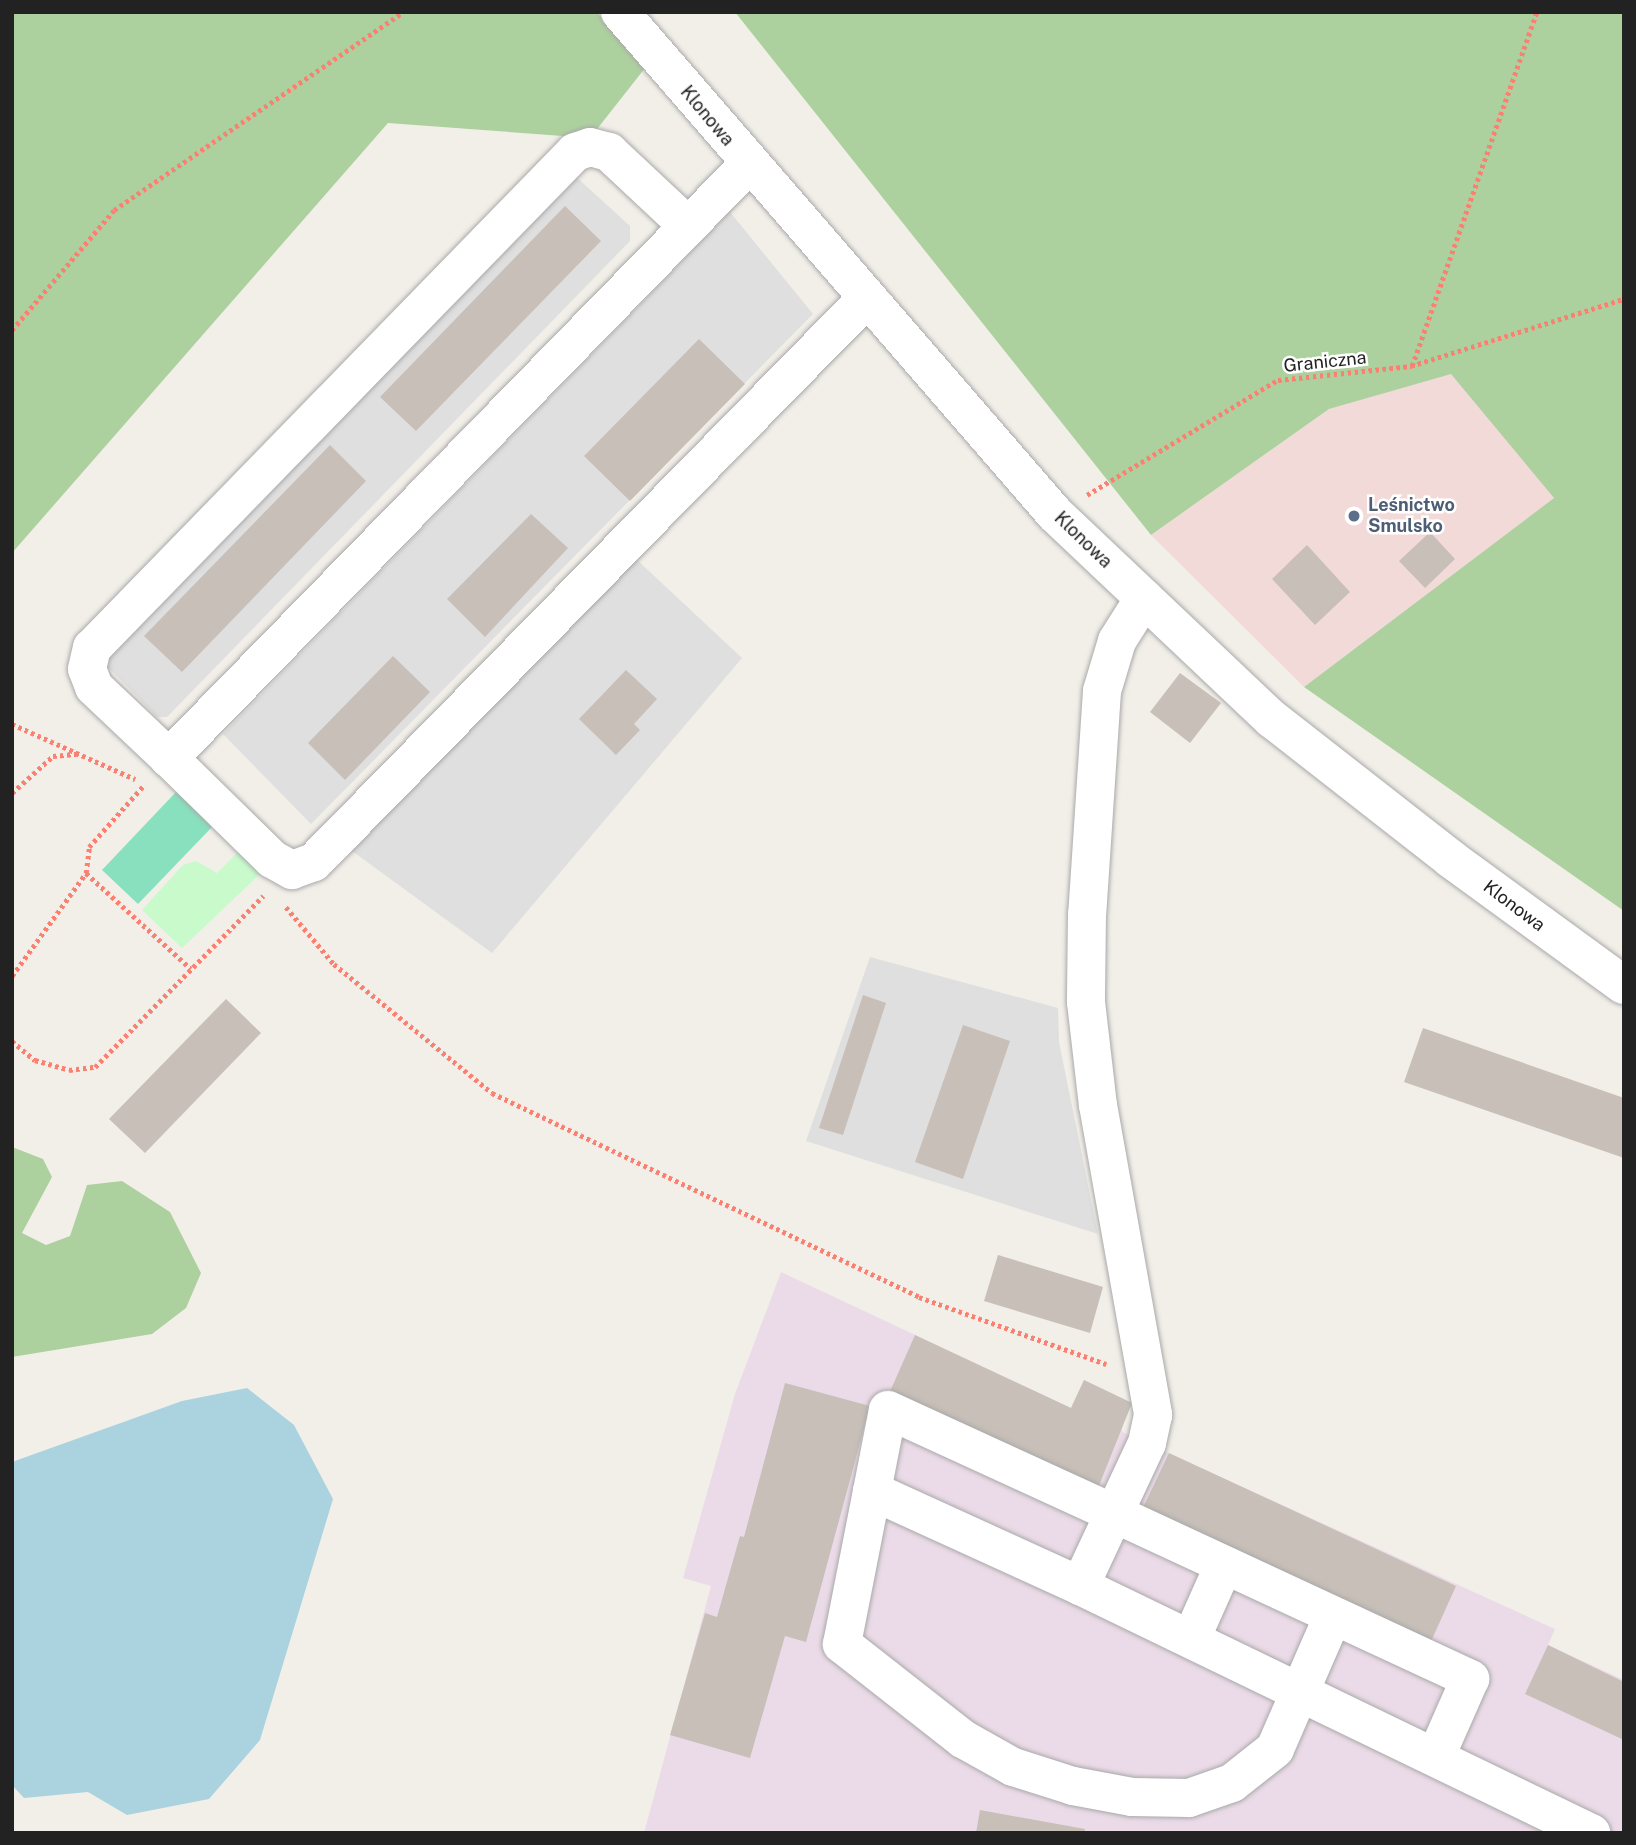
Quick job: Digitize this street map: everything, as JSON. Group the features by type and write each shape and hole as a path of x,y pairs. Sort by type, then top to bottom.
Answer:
{"street":[{"name":"Klonowa","path":"620,12 748,165 1055,514 1272,719 1451,859 1624,985"},
{"path":"688,226 609,152 590,147 575,152 92,648 87,669 94,687 157,771 272,859 281,879 314,862 866,299"},
{"path":"157,771 748,165"},
{"path":"1080,1586 1147,1443 1153,1415 1149,1370 1098,1105 1086,1002 1087,914 1102,691 1117,641 1144,598"},
{"path":"1333,1616 1275,1749 1233,1783 1189,1798 1132,1797 1073,1786 1013,1767 963,1739 842,1644 888,1409 1470,1679 1436,1756"},
{"path":"872,1491 1080,1586 1593,1832"},
{"path":"1191,1639 1224,1565"}],"path":[{"path":"12,330 114,210 403,12"},
{"path":"1411,366 1537,12"},
{"name":"Graniczna","path":"1055,514 1278,380 1411,366 1624,299"},
{"path":"12,723 79,754 157,771 89,848 86,873 12,976"},
{"path":"13,791 53,756 79,754"},
{"path":"86,873 191,969"},
{"path":"12,1041 36,1060 69,1070 95,1067 281,879 334,964 492,1093 919,1297 1109,1365 1149,1370"}],"shaded area":[{"path":"573,174 630,226 630,241 167,717 157,717 105,664 105,651"},
{"path":"730,212 813,314 311,824 223,734"},
{"name":"Leśnictwo Smulsko","path":"1451,373 1554,498 1304,687 1151,535 1329,409"},
{"path":"636,559 742,658 492,953 352,851"},
{"path":"870,957 1058,1008 1059,1042 1098,1234 806,1141"},
{"path":"781,1272 1071,1408 1084,1380 1132,1403 1121,1430 1124,1433 1555,1629 1548,1645 1624,1680 1624,1833 644,1833 711,1586 683,1578 735,1394"}],"green space":[{"path":"12,12 596,12 649,63 590,138 388,123 12,553"},
{"path":"735,12 1624,12 1624,911 1304,687 1554,498 1451,374 1329,409 1151,535"},
{"path":"176,792 213,826 138,904 102,870"},
{"path":"243,847 263,866 260,874 182,948 142,910 183,865 196,861 217,873"},
{"path":"12,1147 43,1159 52,1177 22,1233 46,1245 70,1236 87,1185 122,1181 170,1212 201,1273 186,1308 152,1334 12,1357"}],"water":[{"path":"247,1388 294,1425 333,1499 260,1740 209,1799 127,1815 88,1792 24,1798 12,1785 12,1462 182,1401"}],"building":[{"path":"565,206 601,241 416,431 380,397"},
{"path":"699,339 745,384 630,501 584,456"},
{"path":"330,445 366,481 182,672 144,636"},
{"path":"531,514 568,548 485,637 447,599"},
{"path":"1430,532 1455,559 1425,588 1399,561"},
{"path":"1307,545 1350,592 1315,625 1272,579"},
{"path":"393,656 430,692 345,780 308,743"},
{"path":"626,670 657,699 634,724 640,730 616,755 579,719"},
{"path":"1180,673 1221,703 1190,743 1150,712"},
{"path":"863,995 886,1003 843,1135 819,1128"},
{"path":"226,999 261,1033 145,1153 109,1119"},
{"path":"963,1025 1010,1041 963,1179 915,1162"},
{"path":"1423,1028 1624,1098 1624,1158 1404,1082"},
{"path":"998,1255 1103,1287 1090,1333 984,1301"},
{"path":"915,1335 1071,1408 1084,1380 1132,1403 1096,1493 888,1396"},
{"path":"785,1383 870,1406 806,1642 785,1636 750,1758 670,1735 705,1613 717,1617 740,1536 744,1537"},
{"path":"1169,1453 1456,1586 1428,1648 1140,1514"},
{"path":"1548,1645 1624,1682 1624,1740 1525,1694"},
{"path":"980,1810 1085,1829 1084,1833 976,1833"}],"place":[{"name":"Leśnictwo Smulsko","path":"1354,516"}]}
